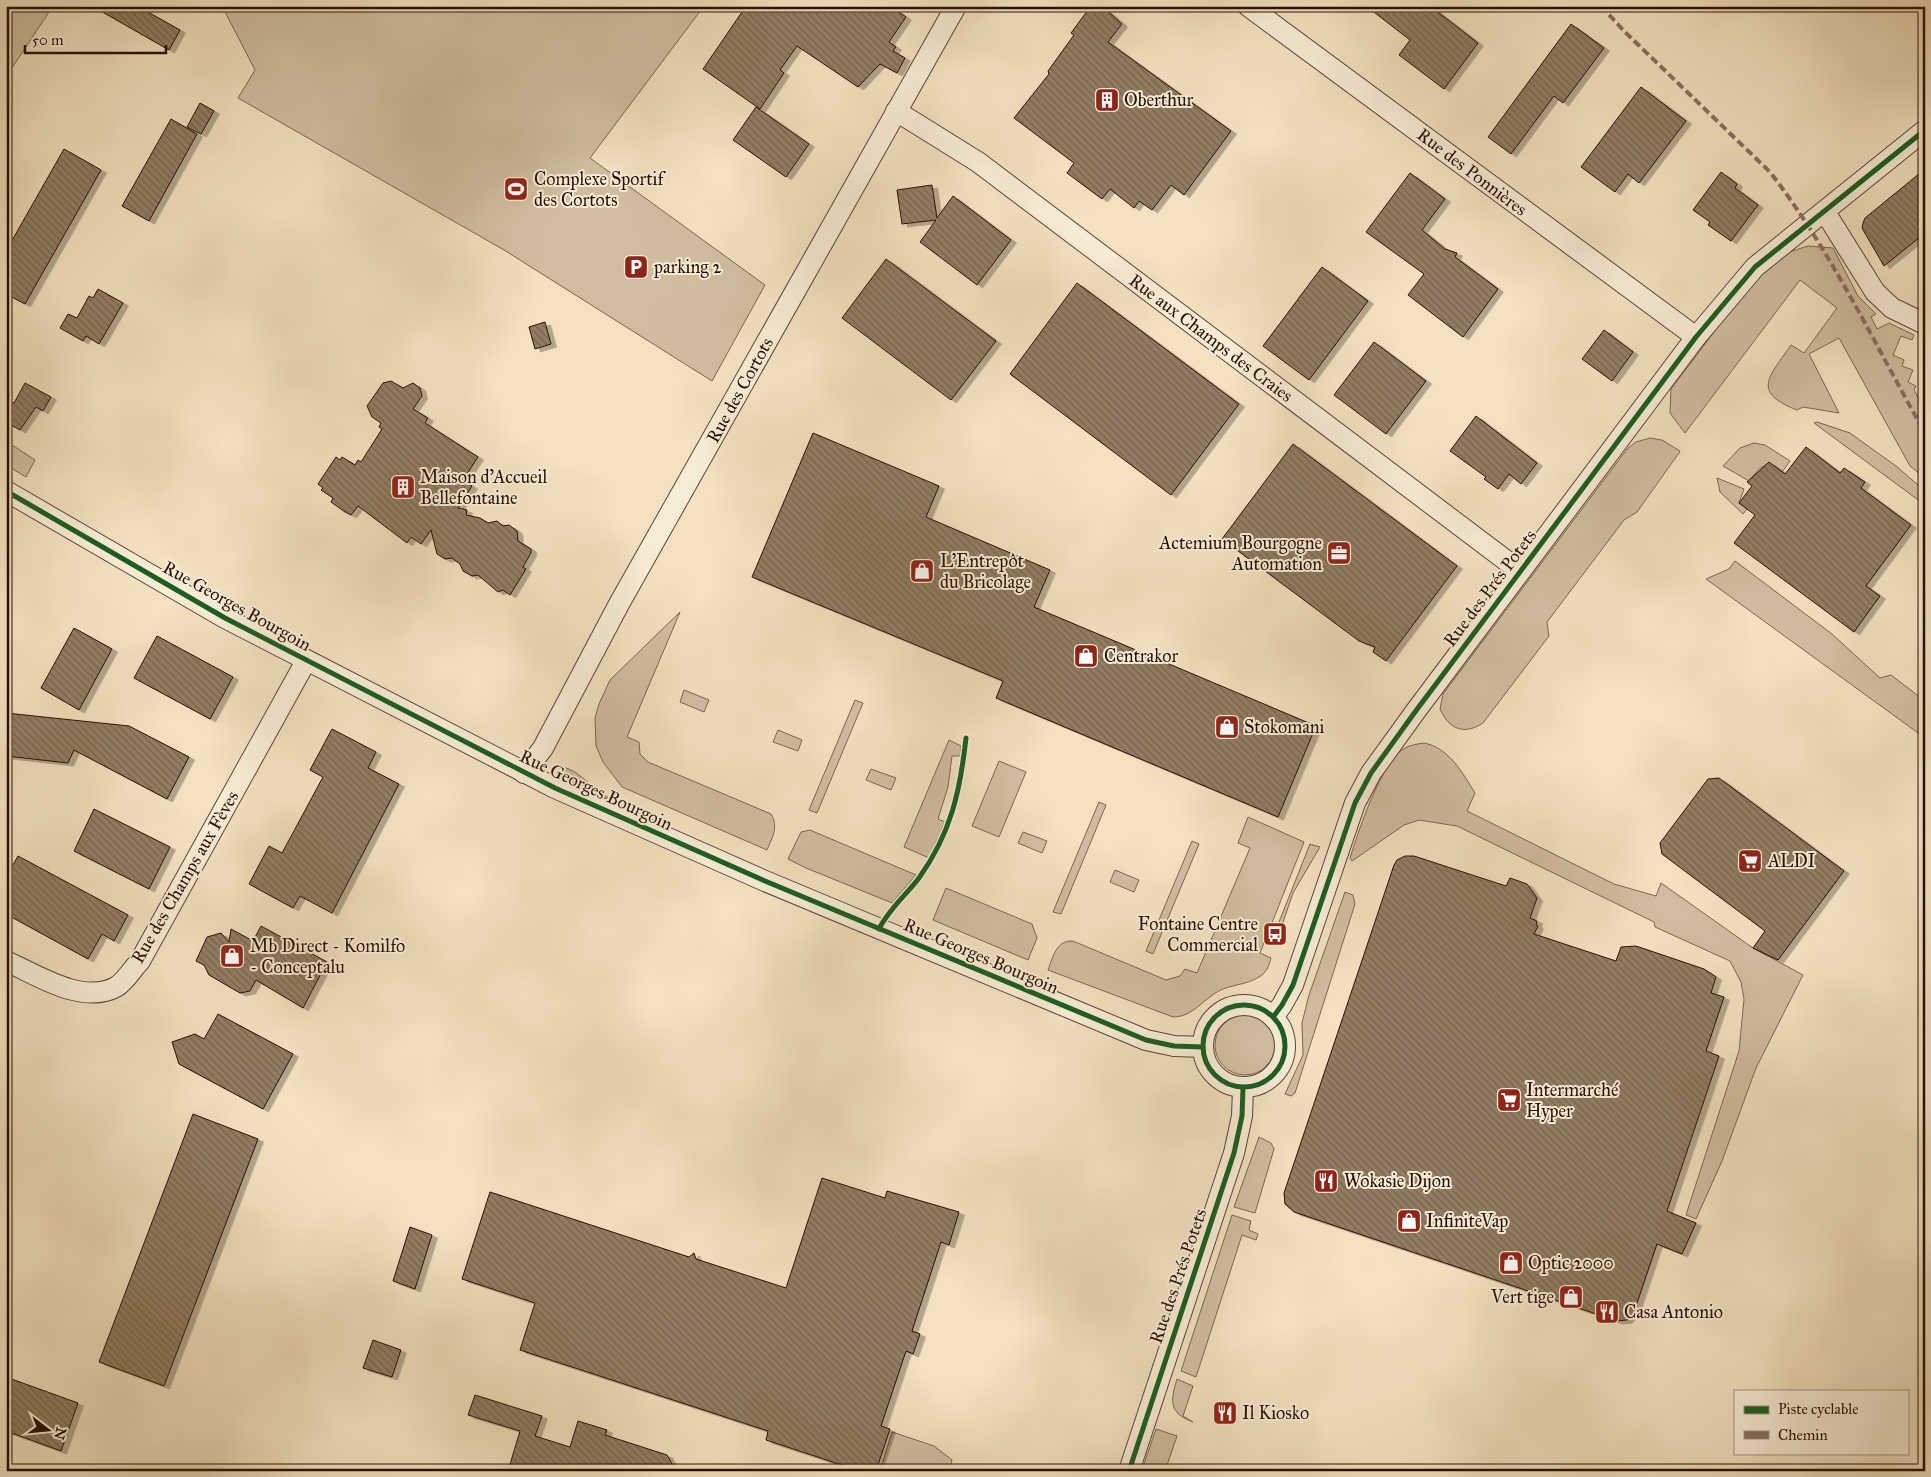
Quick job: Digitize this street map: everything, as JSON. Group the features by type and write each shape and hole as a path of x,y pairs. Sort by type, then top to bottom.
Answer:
{"street":[{"name":"Rue des Cortots","path":"524,773 543,748 624,596 956,6"},
{"name":"Rue des Ponnières","path":"1248,6 1696,337"},
{"name":"Rue aux Champs des Craies","path":"896,112 978,162 1520,571"},
{"name":"Rue des Prés Potets","path":"1273,1017 1293,985 1354,803 1371,773 1399,734 1696,337 1755,268 1925,130"},
{"path":"1825,212 1875,292 1892,308 1925,324"},
{"name":"Rue Georges Bourgoin","path":"6,491 225,618 524,773 765,881 1146,1040 1174,1046 1203,1047"},
{"name":"Rue des Champs aux Fèves","path":"6,961 65,987 90,994 117,986 140,961 306,661"},
{"path":"1252,1006 1261,1009 1273,1017 1283,1033 1285,1046 1283,1059 1277,1071 1268,1080 1256,1086 1243,1088 1226,1084 1213,1073 1205,1058 1203,1047 1210,1024 1228,1009 1252,1006"},
{"name":"Rue des Prés Potets","path":"1129,1471 1234,1153 1242,1116 1243,1088"}],"shaded area":[{"path":"6,6 53,6 6,77"},
{"name":"Complexe Sportif des Cortots","path":"222,6 704,6 590,158 765,285 712,381 504,250 238,98 255,70"},
{"path":"1808,246 1833,248 1858,296 1876,314 1871,317 1877,329 1889,323 1914,335 1912,340 1901,336 1893,355 1904,360 1902,366 1913,370 1908,382 1916,386 1914,390 1925,410 1925,478 1910,466 1839,338 1809,354 1839,413 1803,407 1797,410 1773,397 1769,390 1768,382 1771,374 1791,345 1804,353 1837,308 1800,280 1685,433 1670,413 1671,389 1751,283 1786,253"},
{"path":"1817,422 1850,433 1896,466 1925,491 1925,505 1814,423"},
{"path":"1650,438 1662,440 1680,451 1637,512 1624,520 1547,622 1549,636 1483,723 1470,729 1453,726 1448,722 1440,709 1443,694 1628,448 1636,442"},
{"path":"6,441 35,460 26,477 6,465"},
{"path":"1754,443 1765,445 1790,461 1782,472 1769,463 1759,469 1749,481 1723,466 1740,448"},
{"path":"1717,478 1744,489 1739,503 1747,509 1743,514 1720,492"},
{"path":"1735,561 1832,634 1880,678 1891,675 1925,701 1925,738 1706,579 1729,569"},
{"path":"680,612 627,737 639,742 640,754 648,762 771,814 775,828 767,850 622,787 603,762 596,746 595,718 610,680"},
{"path":"684,690 709,700 704,712 680,702"},
{"path":"855,700 863,703 817,813 809,810"},
{"path":"778,730 802,740 798,751 773,742"},
{"path":"949,740 961,746 960,756 952,756 948,787 938,819 945,822 929,858 904,847"},
{"path":"1424,743 1448,755 1465,777 1475,793 1467,811 1614,884 1656,896 1661,883 1753,948 1803,975 1756,1068 1722,1161 1696,1219 1686,1215 1739,1051 1744,999 1741,982 1730,961 1655,927 1654,922 1457,826 1419,820 1404,825 1352,861 1350,858 1365,816 1387,767 1396,755 1405,748"},
{"path":"999,761 1026,772 999,837 972,826"},
{"path":"560,765 575,772 611,800 574,784"},
{"path":"871,769 896,778 891,790 866,780"},
{"path":"1099,802 1106,805 1061,914 1053,912"},
{"path":"1248,817 1304,842 1260,953 1271,958 1267,969 1262,975 1248,982 1216,992 1187,1014 1173,1017 1048,970 1059,946 1067,941 1073,941 1166,980 1180,976 1185,969 1197,973 1250,848 1238,843"},
{"path":"810,830 916,875 892,903 806,868 788,859 801,832"},
{"path":"1023,832 1047,841 1042,853 1018,843"},
{"path":"1192,841 1199,844 1153,954 1146,951"},
{"path":"1310,844 1320,847 1293,893 1281,928 1277,927"},
{"path":"1115,870 1139,880 1134,892 1110,882"},
{"path":"946,888 1032,924 1037,938 1028,960 933,920"},
{"path":"1345,892 1353,895 1355,904 1295,1093 1291,1096 1285,1094 1303,1055 1302,1023 1309,995"},
{"path":"1239,1015 1251,1015 1262,1020 1270,1028 1275,1039 1273,1057 1262,1070 1251,1075 1239,1075 1228,1070 1220,1062 1215,1051 1215,1039 1220,1028 1228,1020"},
{"path":"1259,1137 1271,1143 1274,1149 1255,1213 1234,1207"},
{"path":"1232,1215 1251,1221 1249,1230 1258,1234 1256,1240 1242,1235 1196,1377 1181,1371"},
{"path":"1177,1379 1193,1386 1183,1416 1193,1422 1179,1415 1173,1406 1173,1394"},
{"path":"1156,1429 1177,1436 1165,1471 1149,1471 1144,1464"},
{"path":"892,1432 934,1446 952,1460 950,1471 880,1471"}],"building":[{"path":"92,6 137,6 180,30 169,50"},
{"path":"746,6 890,6 906,17 889,42 896,47 893,51 905,58 897,73 880,64 858,87 797,46 780,70 784,73 760,109 703,69"},
{"name":"Oberthur","path":"1091,6 1102,6 1122,24 1108,42 1231,131 1184,195 1171,185 1152,210 1139,201 1134,208 1110,189 1102,199 1067,173 1074,163 1014,118 1049,74 1048,71 1074,35 1071,33"},
{"path":"1366,6 1430,6 1478,43 1444,89 1399,55 1410,40"},
{"path":"1571,24 1604,48 1563,103 1554,96 1511,154 1488,137"},
{"path":"1641,87 1686,121 1639,183 1628,174 1615,192 1581,167"},
{"path":"200,103 214,111 201,134 187,127"},
{"path":"756,107 809,144 786,177 733,140"},
{"path":"171,119 197,134 149,221 122,206"},
{"path":"64,149 101,170 25,304 6,294 6,251"},
{"path":"1925,169 1925,233 1884,266 1862,228 1865,218"},
{"path":"1721,172 1737,184 1735,188 1758,205 1731,241 1708,225 1710,222 1693,210"},
{"path":"1410,173 1445,199 1422,230 1445,249 1457,253 1455,257 1498,289 1463,337 1408,295 1424,274 1366,232"},
{"path":"932,185 937,218 953,196 1011,240 977,285 920,242 936,220 902,224 897,190"},
{"path":"886,259 996,341 951,400 842,318"},
{"path":"1322,267 1368,301 1309,380 1263,346"},
{"path":"1077,283 1239,404 1171,495 1010,374"},
{"path":"98,289 123,303 99,344 86,336 83,341 60,328 68,314 77,318 89,296 93,298"},
{"path":"545,322 551,344 535,349 529,327"},
{"path":"1604,330 1633,352 1612,381 1582,359"},
{"path":"1374,342 1426,381 1386,434 1334,395"},
{"name":"Maison d'Accueil Bellefontaine","path":"391,381 403,388 413,383 420,388 422,396 413,409 428,418 425,423 478,457 463,480 472,486 458,508 467,510 466,515 480,518 488,523 497,521 503,526 509,525 517,531 518,541 531,549 531,553 523,567 526,569 510,595 503,590 498,592 478,575 472,576 463,571 460,564 452,558 445,559 437,554 431,530 421,544 411,537 407,543 358,506 351,515 345,512 331,502 333,498 321,490 323,488 318,484 336,457 340,460 342,457 355,465 358,460 361,462 382,429 379,427 381,423 372,417 367,406 383,383"},
{"path":"25,383 51,397 43,411 36,407 20,430 6,422 6,411 11,402 14,403"},
{"path":"1476,416 1537,463 1521,484 1509,474 1498,489 1484,479 1486,477 1450,451"},
{"path":"813,433 939,486 926,517 1050,570 1034,607 1316,726 1278,817 996,698 1003,681 752,577"},
{"name":"Actemium Bourgogne Automation","path":"1293,444 1457,566 1386,661 1373,652 1375,647 1359,641 1222,539"},
{"path":"1806,447 1840,473 1844,468 1865,482 1861,488 1911,525 1866,586 1880,596 1854,632 1734,543 1755,515 1739,503 1752,486 1747,482 1769,462 1785,474"},
{"path":"74,628 112,649 79,710 41,688"},
{"path":"157,636 233,677 210,719 134,678"},
{"path":"6,713 129,726 189,757 167,799 74,750 68,763 6,756"},
{"path":"332,729 376,752 368,768 399,784 332,913 300,896 293,908 249,884 269,846 282,853 323,777 310,770"},
{"path":"1719,778 1844,871 1778,960 1753,948 1765,931 1662,854 1660,843 1708,779"},
{"path":"94,809 170,847 149,889 74,851"},
{"path":"18,856 128,915 114,941 102,934 88,959 6,914 6,877"},
{"path":"1405,856 1414,856 1506,886 1510,878 1527,884 1537,898 1530,918 1537,921 1536,925 1538,926 1534,934 1616,961 1621,947 1636,946 1704,969 1716,977 1711,993 1724,997 1706,1051 1719,1056 1667,1211 1696,1223 1682,1254 1657,1244 1634,1312 1627,1320 1617,1321 1294,1212 1285,1204 1284,1193 1394,865 1397,860"},
{"path":"261,926 327,962 303,1008 256,980 250,991 240,993 209,975 204,965 196,961 207,937 221,933 229,942 231,929 253,941"},
{"path":"218,1014 293,1054 263,1109 179,1064 172,1042 195,1034 204,1039"},
{"path":"193,1114 258,1139 164,1386 99,1362"},
{"path":"822,1178 885,1198 887,1191 959,1212 949,1245 941,1242 912,1331 920,1334 913,1354 906,1351 881,1426 890,1429 876,1471 860,1471 766,1440 768,1431 520,1350 535,1303 462,1279 490,1192 689,1257 694,1253 696,1259 786,1288"},
{"path":"410,1227 432,1235 415,1289 393,1281"},
{"path":"373,1340 401,1350 392,1377 363,1368"},
{"path":"6,1377 78,1403 61,1451 6,1431"},
{"path":"475,1395 542,1416 535,1436 570,1447 578,1421 607,1430 605,1435 667,1455 676,1471 508,1471 520,1431 468,1415"}],"marked path":[{"path":"1601,6 1624,31 1770,172 1813,234 1833,267 1925,433"}],"cycle path":[{"path":"1273,1017 1293,985 1355,803 1371,773 1415,712 1696,337 1755,267 1925,130"},
{"path":"6,491 225,618 555,788 765,881 1146,1040 1174,1046 1203,1047"},
{"path":"879,929 919,878 939,845 957,794 966,738"},
{"path":"1244,1005 1260,1008 1273,1017 1282,1030 1285,1046 1282,1062 1273,1075 1260,1084 1244,1087 1228,1084 1215,1075 1206,1062 1203,1046 1206,1030 1215,1017 1228,1008 1244,1005"},
{"path":"1129,1471 1234,1153 1242,1116 1243,1088"}],"place":[{"name":"Oberthur","path":"1107,100"},
{"name":"Complexe Sportif des Cortots","path":"516,189"},
{"name":"parking 2","path":"636,267"},
{"name":"Maison d'Accueil Bellefontaine","path":"403,487"},
{"name":"Actemium Bourgogne Automation","path":"1339,553"},
{"name":"L'Entrepôt du Bricolage","path":"922,571"},
{"name":"Centrakor","path":"1086,656"},
{"name":"Stokomani","path":"1227,727"},
{"name":"ALDI","path":"1750,861"},
{"name":"Fontaine Centre Commercial","path":"1275,934"},
{"name":"Mb Direct - Komilfo - Conceptalu","path":"232,956"},
{"name":"Intermarché Hyper","path":"1509,1100"},
{"name":"Wokasie Dijon","path":"1326,1181"},
{"name":"InfiniteVap","path":"1409,1221"},
{"name":"Optic 2000","path":"1511,1263"},
{"name":"Vert tige","path":"1571,1297"},
{"name":"Casa Antonio","path":"1607,1312"},
{"name":"Il Kiosko","path":"1225,1413"}]}
